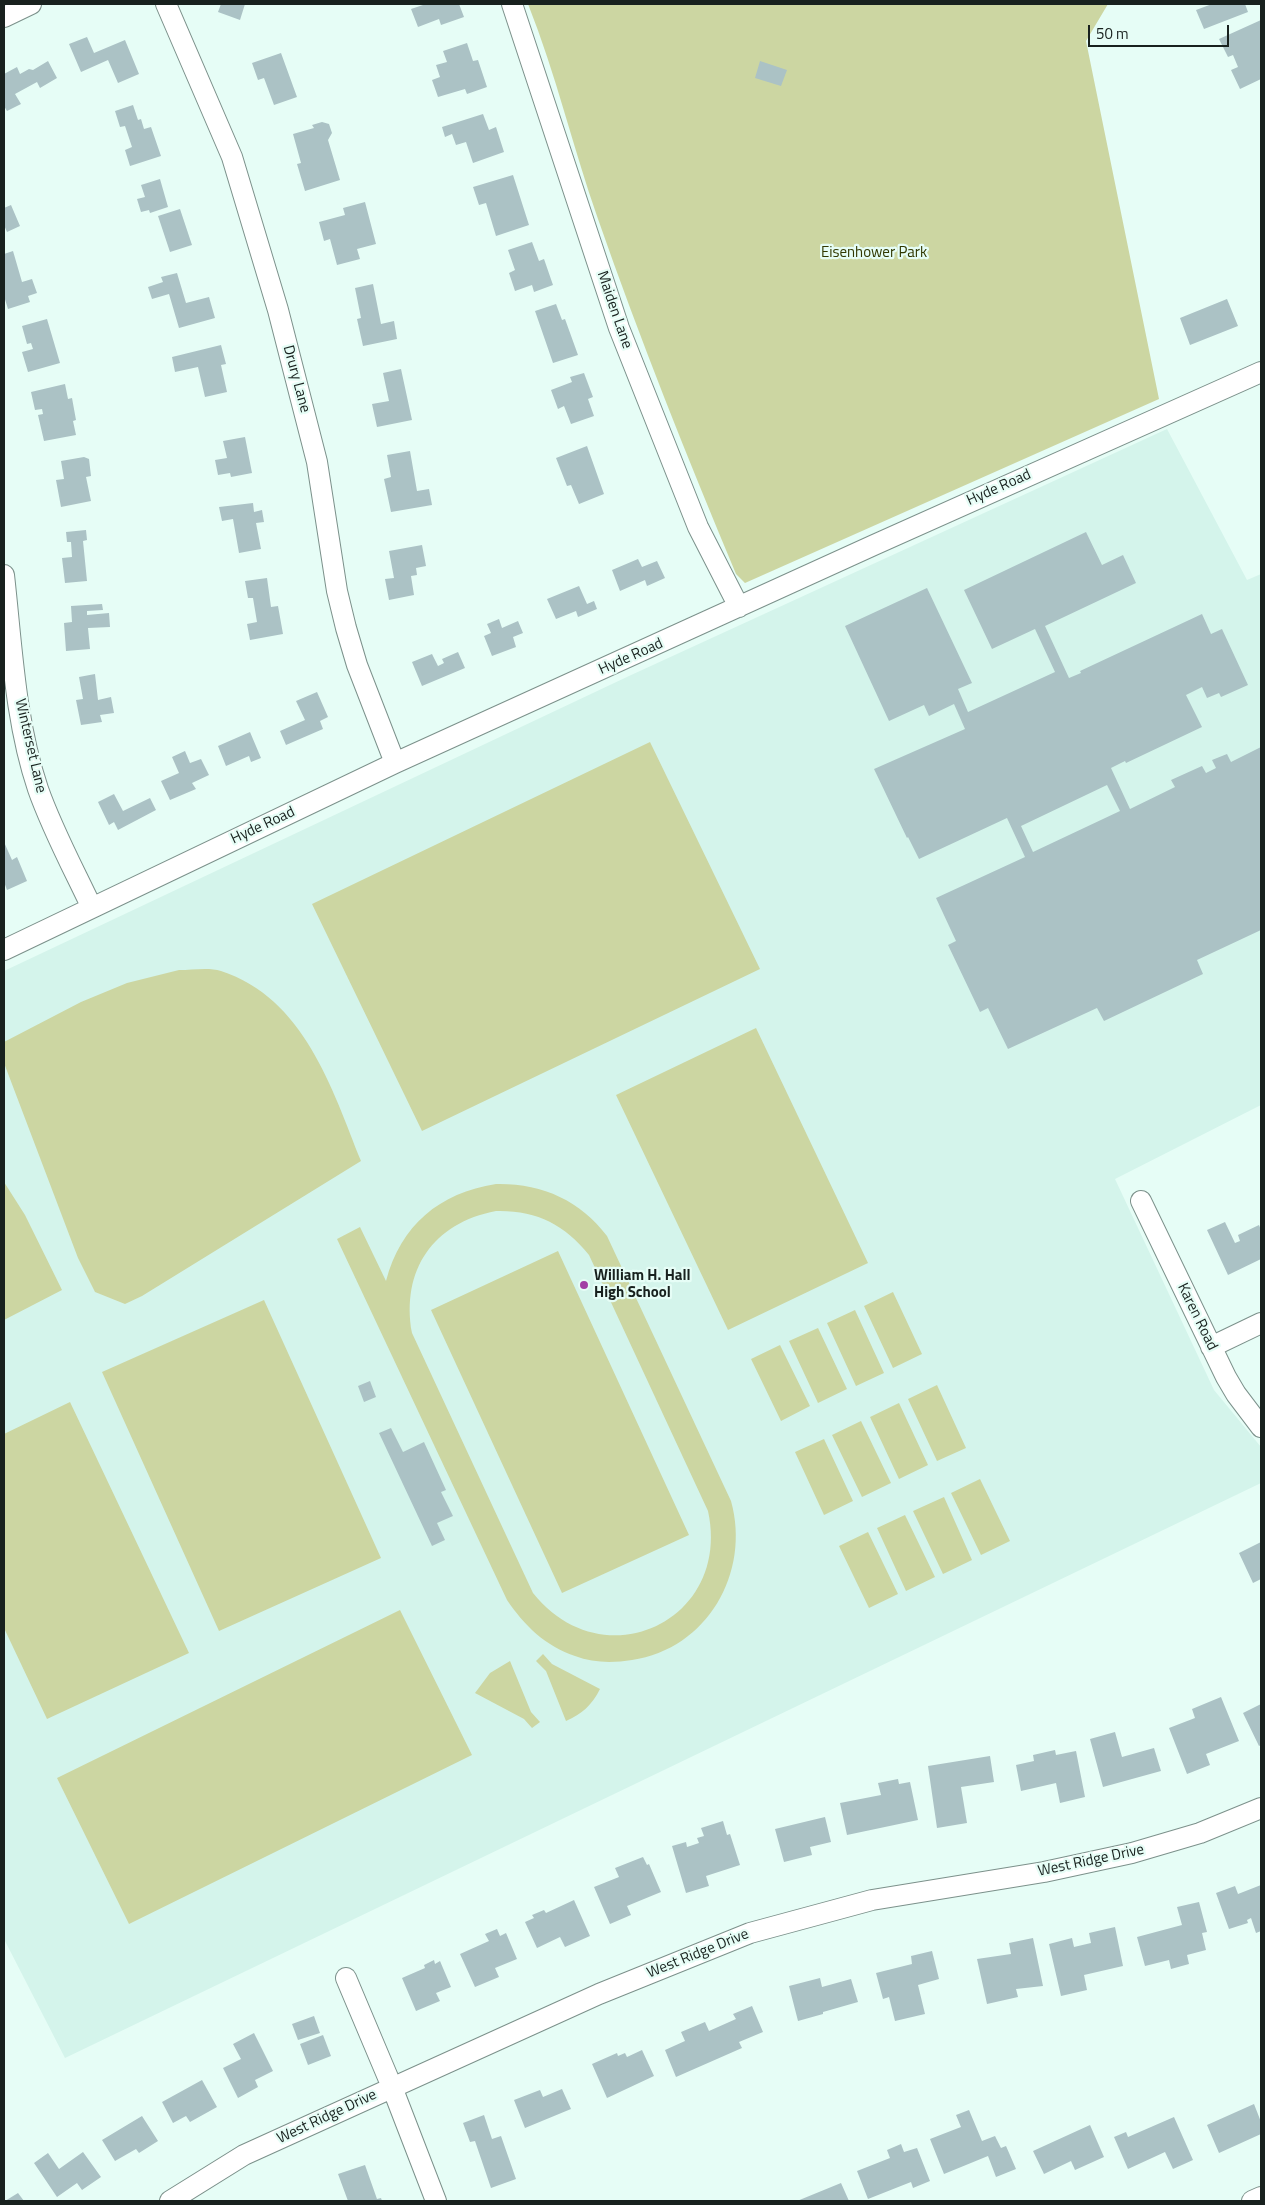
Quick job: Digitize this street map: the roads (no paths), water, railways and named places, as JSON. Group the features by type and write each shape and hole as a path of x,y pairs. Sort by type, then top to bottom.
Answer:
{"street":[{"path":"4,17 30,4"},
{"name":"Drury Lane","path":"166,4 232,157 278,310 317,462 337,591 346,628 357,665 395,763"},
{"name":"Maiden Lane","path":"512,4 619,328 698,527 739,607"},
{"name":"Hyde Road","path":"4,950 91,906 395,763 1163,414 1261,372"},
{"name":"Winterset Lane","path":"4,575 22,721 32,768 50,818 91,906"},
{"name":"Karen Road","path":"1141,1201 1211,1347 1236,1394 1261,1427"},
{"path":"1211,1347 1261,1323"},
{"name":"West Ridge Drive","path":"170,2201 244,2155 598,1994 750,1933 872,1900 1044,1872 1132,1853 1200,1833 1261,1808"},
{"path":"346,1978 392,2087 436,2201"},
{"path":"1252,2201 1261,2197"}],"place":[{"name":"William H. Hall High School","path":"584,1285"}],"park label":[{"name":"Eisenhower Park","path":"874,253"}]}
